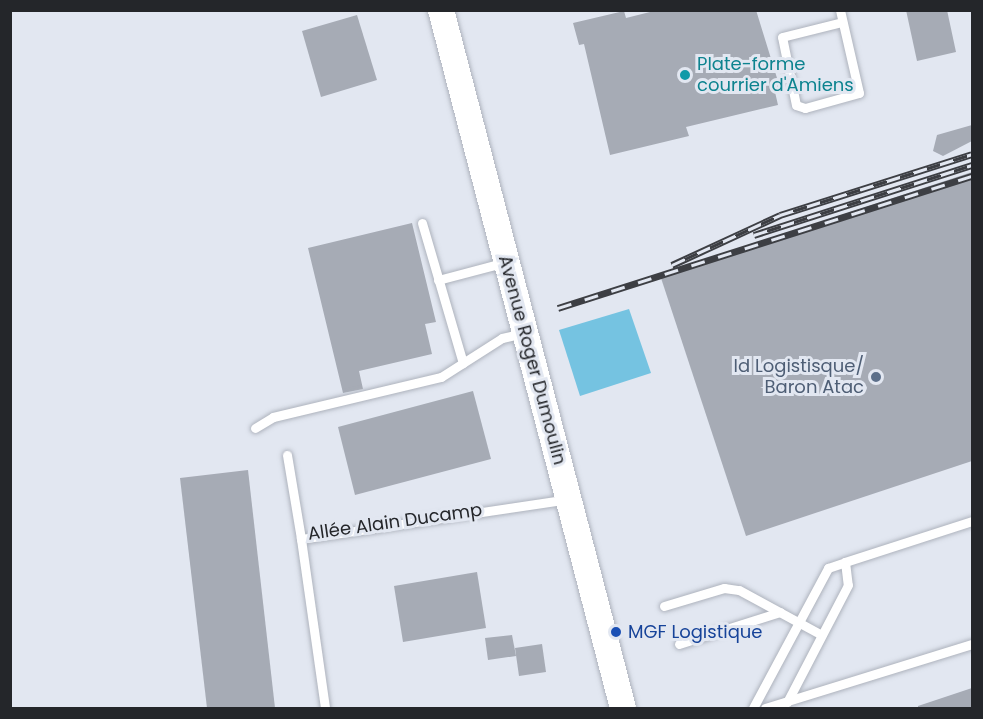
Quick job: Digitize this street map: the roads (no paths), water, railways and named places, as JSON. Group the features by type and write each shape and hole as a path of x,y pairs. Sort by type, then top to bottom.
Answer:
{"main road":[{"name":"Avenue Roger Dumoulin","path":"441,10 623,708"}],"lane":[{"path":"840,10 859,93 805,108 796,105 782,37 842,22"},
{"path":"422,223 463,363"},
{"path":"438,280 506,262"},
{"path":"255,428 273,417 441,377 502,338 525,333"},
{"name":"Allée Alain Ducamp","path":"287,455 301,538 569,499"},
{"path":"753,708 828,568 972,521"},
{"path":"301,538 326,708"},
{"path":"787,702 848,585 845,562"},
{"path":"664,606 724,588 739,590 822,635"},
{"path":"678,644 780,612"},
{"path":"765,708 972,644"}],"water":[{"path":"629,309 651,373 580,396 559,330"}],"railway":[{"path":"672,265 780,215 972,154"},
{"path":"754,235 972,165"},
{"path":"558,308 972,176"}],"place":[{"name":"Plate-forme courrier d'Amiens","path":"685,75"},
{"name":"Id Logistisque/ Baron Atac","path":"876,377"},
{"name":"MGF Logistique","path":"616,632"}]}
